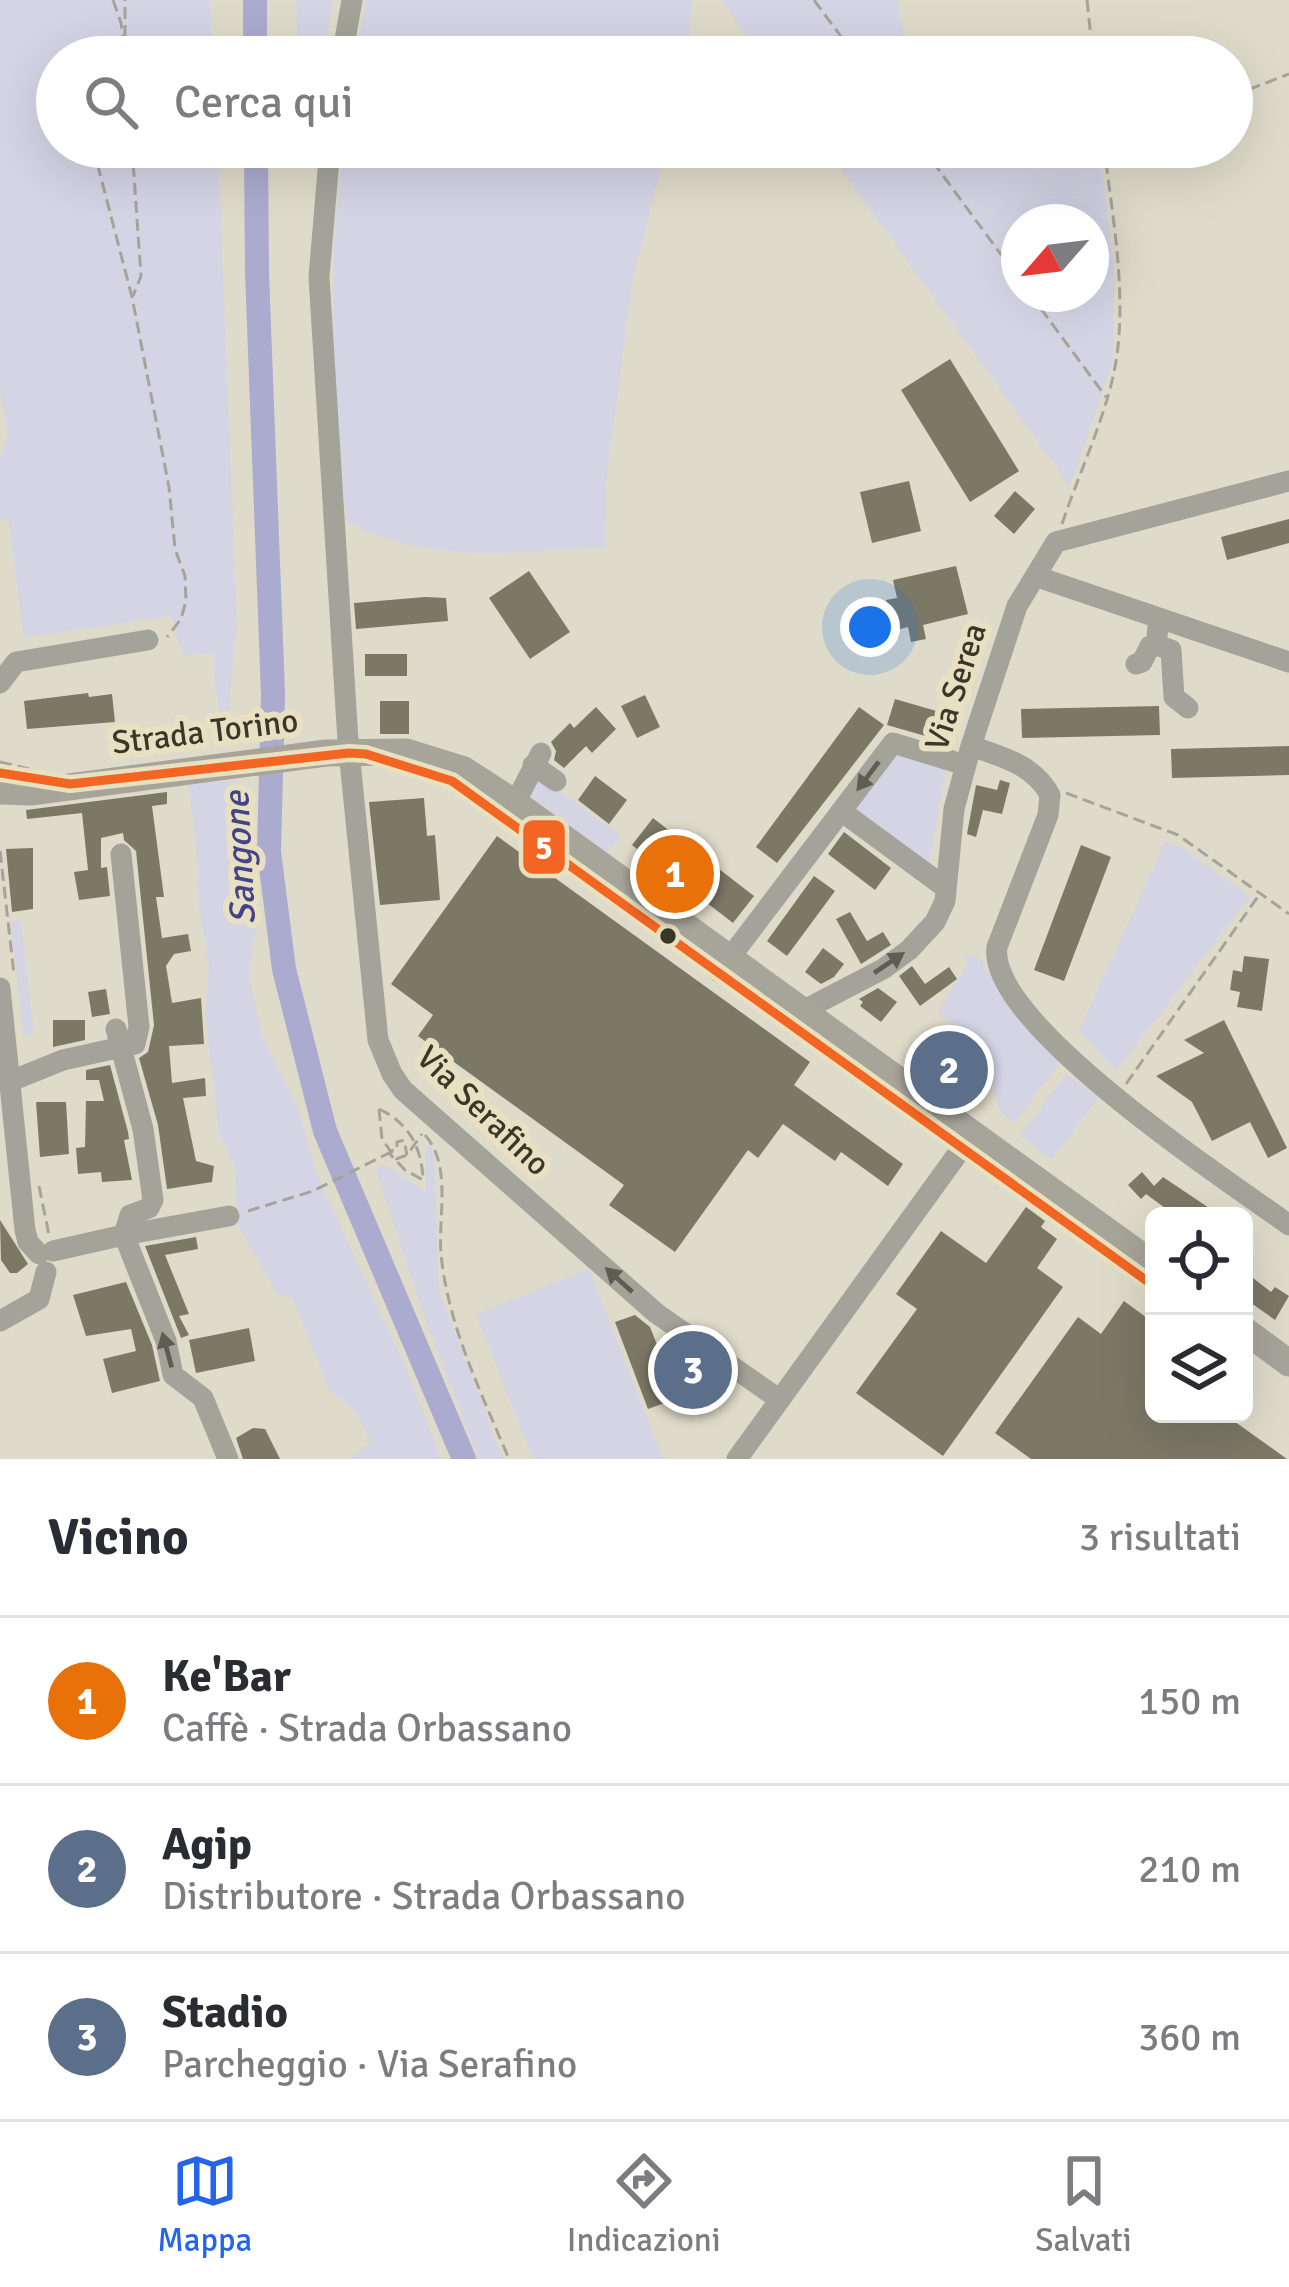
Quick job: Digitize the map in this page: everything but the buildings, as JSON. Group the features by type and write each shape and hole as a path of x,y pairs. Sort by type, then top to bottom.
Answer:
{"main road":[{"path":"347,753 406,752 445,761 515,803 724,965"},
{"name":"Strada Torino","path":"0,791 31,792 347,753"},
{"path":"347,753 432,774 471,792 724,965 967,1141 1145,1279"},
{"name":"Strada Torino","path":"0,773 70,784"},
{"path":"967,1141 1145,1259"},
{"path":"1253,1337 1289,1363"},
{"path":"1253,1358 1289,1384"}],"street":[{"path":"346,36 352,0"},
{"name":"Via Serafino","path":"328,168 319,277 347,753 378,1040 392,1075 433,1130 656,1313 780,1400"},
{"path":"1056,542 1289,481"},
{"name":"Via Serea","path":"797,1018 883,969 935,922 946,888 954,809 968,755 1017,606 1056,542"},
{"path":"1035,577 1289,662"},
{"path":"1156,645 1159,618"},
{"path":"0,683 16,662 148,640"},
{"path":"1136,664 1150,646 1171,650 1174,697 1188,708"},
{"path":"724,965 893,743 1019,763 1049,795 1050,807 997,947 998,971 1070,1060 1289,1225"},
{"path":"515,803 537,759 556,781"},
{"path":"841,811 946,888"},
{"path":"11,1081 117,1039 135,1044 139,1027 121,854"},
{"path":"0,988 11,1081 8,1125 28,1242 46,1259"},
{"path":"117,1039 143,1129 153,1200 148,1208 130,1214 124,1235 166,1341 173,1375 203,1398 228,1459"},
{"path":"737,1459 967,1141"},
{"path":"46,1259 124,1235 229,1216"},
{"path":"0,1321 38,1299 46,1259"}],"path":[{"path":"113,0 123,36"},
{"path":"125,0 125,36"},
{"path":"814,0 841,36"},
{"path":"1087,0 1091,36"},
{"path":"1253,88 1289,74"},
{"path":"98,168 132,297 169,487 175,549 185,576 186,601 176,629 169,636 148,640"},
{"path":"132,297 141,276 133,168"},
{"path":"937,168 1001,255"},
{"path":"1056,542 1107,399 1116,360 1118,314 1107,168"},
{"path":"1043,312 1107,399"},
{"path":"1060,786 1068,796 1178,835 1289,914"},
{"path":"1132,1089 1126,1084 1260,894"},
{"path":"389,1153 405,1170 423,1180 421,1157 412,1136 379,1109 387,1149 396,1159 407,1154 433,1130"},
{"path":"229,1216 313,1191 389,1153 399,1140 405,1141 407,1154"}],"shaded area":[{"path":"0,0 210,0 212,36 36,36 36,168 219,168 237,625 224,757 212,653 183,656 171,616 24,638 8,517 0,521 0,457 8,437 0,391"},
{"path":"296,0 333,0 327,36 297,36"},
{"path":"366,0 692,0 689,36 359,36"},
{"path":"721,0 897,0 905,36 747,36"},
{"path":"340,168 661,168 632,284 606,483 605,547 505,553 441,550 409,545 346,521 333,350"},
{"path":"840,168 1102,168 1107,204 1001,204 1001,312 1109,312 1109,225 1114,269 1113,361 1070,486"},
{"path":"895,754 946,770 929,864 854,810"},
{"path":"534,772 621,836 607,853 526,793"},
{"path":"237,780 261,901 249,975 262,1036 298,1108 318,1178 406,1368 441,1459 351,1459 371,1442 357,1413 330,1391 293,1299 276,1293 237,1223 235,1168 219,1134 205,1015 209,964 188,784"},
{"path":"1165,842 1183,848 1250,897 1116,1071 1079,1031"},
{"path":"21,921 34,1033 23,1035 11,922"},
{"path":"965,954 983,960 983,967 1060,1062 1014,1123 999,1110 984,1046 937,1012 965,969"},
{"path":"1066,1074 1098,1098 1052,1160 1020,1136"},
{"path":"430,1144 439,1290 503,1459 479,1459 376,1170 383,1164 426,1192 425,1147"},
{"path":"589,1269 663,1459 533,1459 476,1314"}],"waterway":[{"name":"Sangone","path":"255,0 255,36"},
{"name":"Sangone","path":"256,168 273,694 269,852 284,969 325,1131 464,1459"}],"transit line":[{"name":"5","path":"0,773 70,784 349,753 452,781 1145,1280"}],"place":[{"name":"Ke'Bar","path":"675,874"},
{"name":"Agip","path":"949,1070"},
{"name":"Stadio","path":"693,1370"}]}
